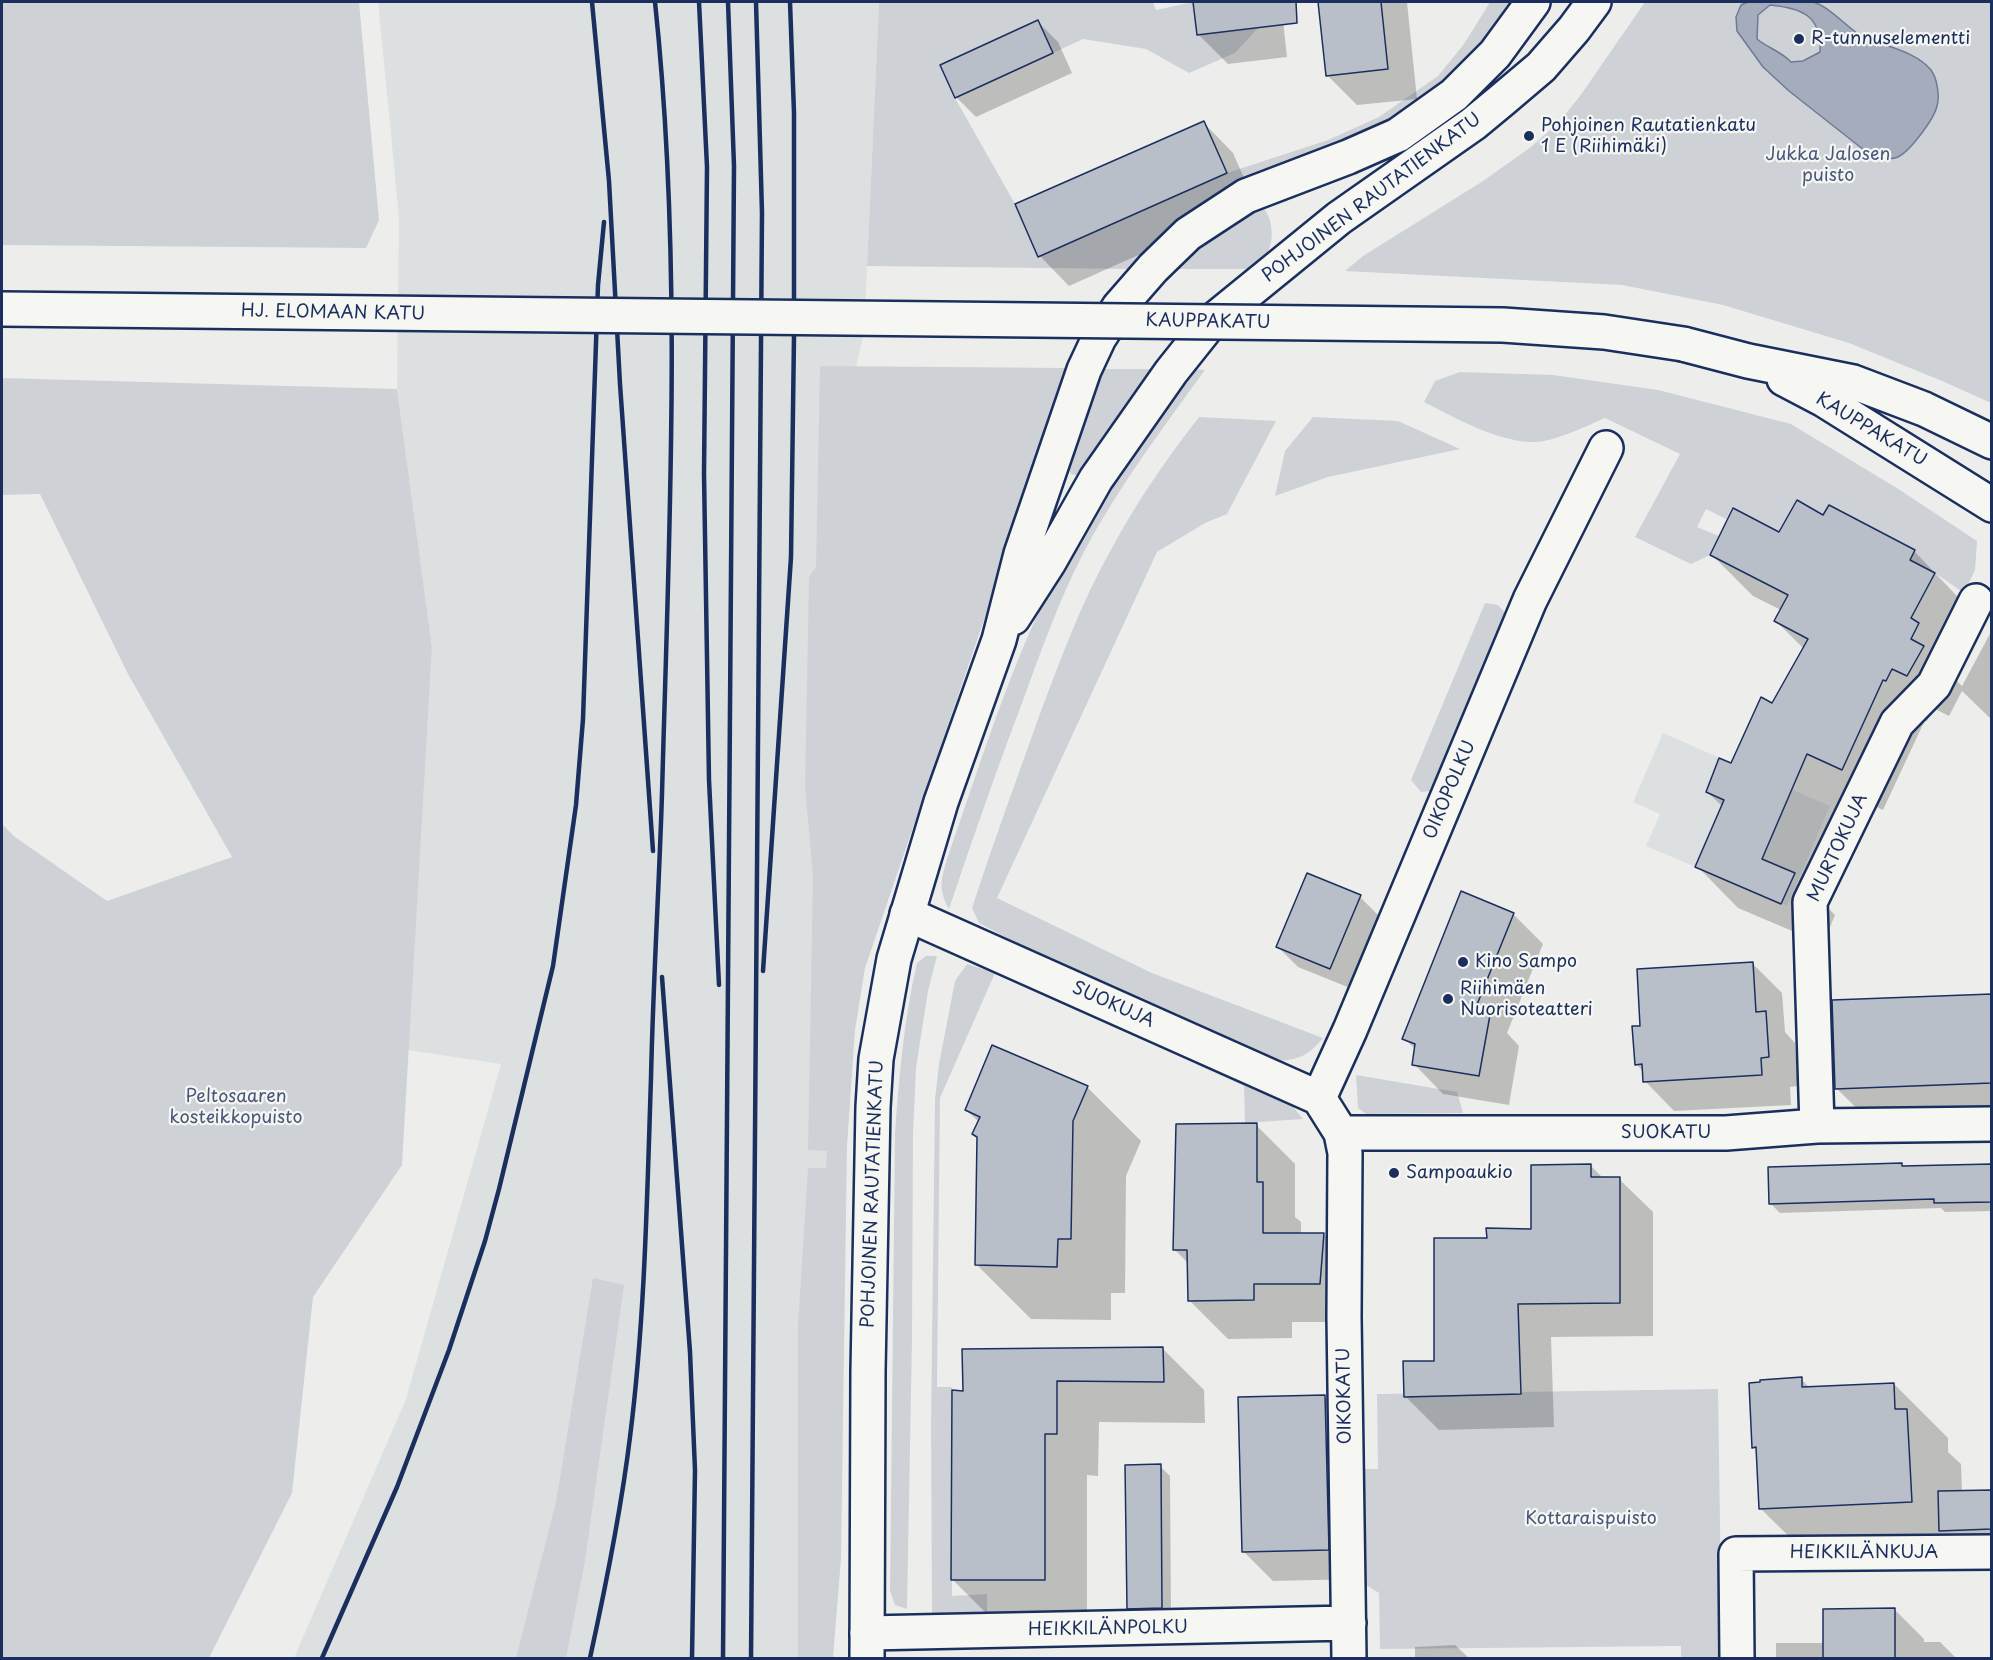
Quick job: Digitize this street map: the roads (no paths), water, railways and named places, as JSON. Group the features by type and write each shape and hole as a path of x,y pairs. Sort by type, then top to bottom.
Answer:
{"street":[{"name":"POHJOINEN RAUTATIENKATU","path":"867,1646 868,1371 876,1059 894,959 907,914 941,802 999,640 1021,554 1069,411 1099,338 1119,307 1153,268 1188,234 1246,196 1398,135 1454,95 1495,54 1533,2"},
{"name":"POHJOINEN RAUTATIENKATU","path":"999,640 1049,562 1096,479 1183,356 1210,323 1339,218 1473,124 1502,100 1541,67 1594,2"},
{"name":"HJ. ELOMAAN KATU","path":"2,309 665,317"},
{"name":"KAUPPAKATU","path":"665,317 1503,325 1604,332 1683,344 1748,361 1853,382 1924,409 1992,442"},
{"name":"KAUPPAKATU","path":"1748,361 1824,400 1992,505"},
{"name":"OIKOPOLKU","path":"1319,1098 1350,1030 1530,600 1606,448"},
{"name":"MURTOKUJA","path":"1817,1126 1810,903 1897,723 1934,685 1976,600"},
{"name":"SUOKUJA","path":"907,914 1319,1098"},
{"path":"1319,1098 1341,1133"},
{"name":"SUOKATU","path":"1341,1133 1726,1133 1817,1126 1992,1124"},
{"name":"OIKOKATU","path":"1341,1133 1345,1153 1344,1317 1349,1659"},
{"name":"HEIKKILÄNKUJA","path":"1737,1659 1736,1554 1992,1552"},
{"name":"HEIKKILÄNPOLKU","path":"867,1646 1348,1623"}],"water":[{"path":"1748,2 1812,2 1829,11 1857,33 1906,52 1924,63 1933,73 1938,102 1935,112 1920,136 1907,150 1895,158 1888,159 1869,154 1789,91 1763,67 1737,31 1736,17 1741,5","holes":["1770,5 1791,8 1807,16 1817,29 1820,52 1803,61 1791,62 1757,39 1758,15"]}],"railway":[{"path":"592,2 609,181 620,384 653,851"},
{"path":"590,1658 613,1548 630,1437 639,1348 647,1213 662,794 672,398 669,200 664,101 655,2"},
{"path":"699,2 707,167 704,474 709,780 719,985"},
{"path":"723,1658 734,166 728,2"},
{"path":"751,1658 762,213 756,2"},
{"path":"763,971 791,557 794,113 790,2"},
{"path":"322,1658 397,1487 449,1350 485,1241 553,966 576,805 583,719 598,285 604,222"},
{"path":"662,977 690,1352 695,1470 692,1658"}],"place":[{"name":"R-tunnuselementti","path":"1799,39"},
{"name":"Pohjoinen Rautatienkatu 1 E (Riihimäki)","path":"1529,136"},
{"name":"Kino Sampo","path":"1463,962"},
{"name":"Riihimäen Nuorisoteatteri","path":"1448,999"},
{"name":"Sampoaukio","path":"1394,1173"}],"park label":[{"name":"Jukka Jalosen puisto","path":"1828,165"},
{"name":"Peltosaaren kosteikkopuisto","path":"236,1107"},
{"name":"Kottaraispuisto","path":"1591,1519"}]}
